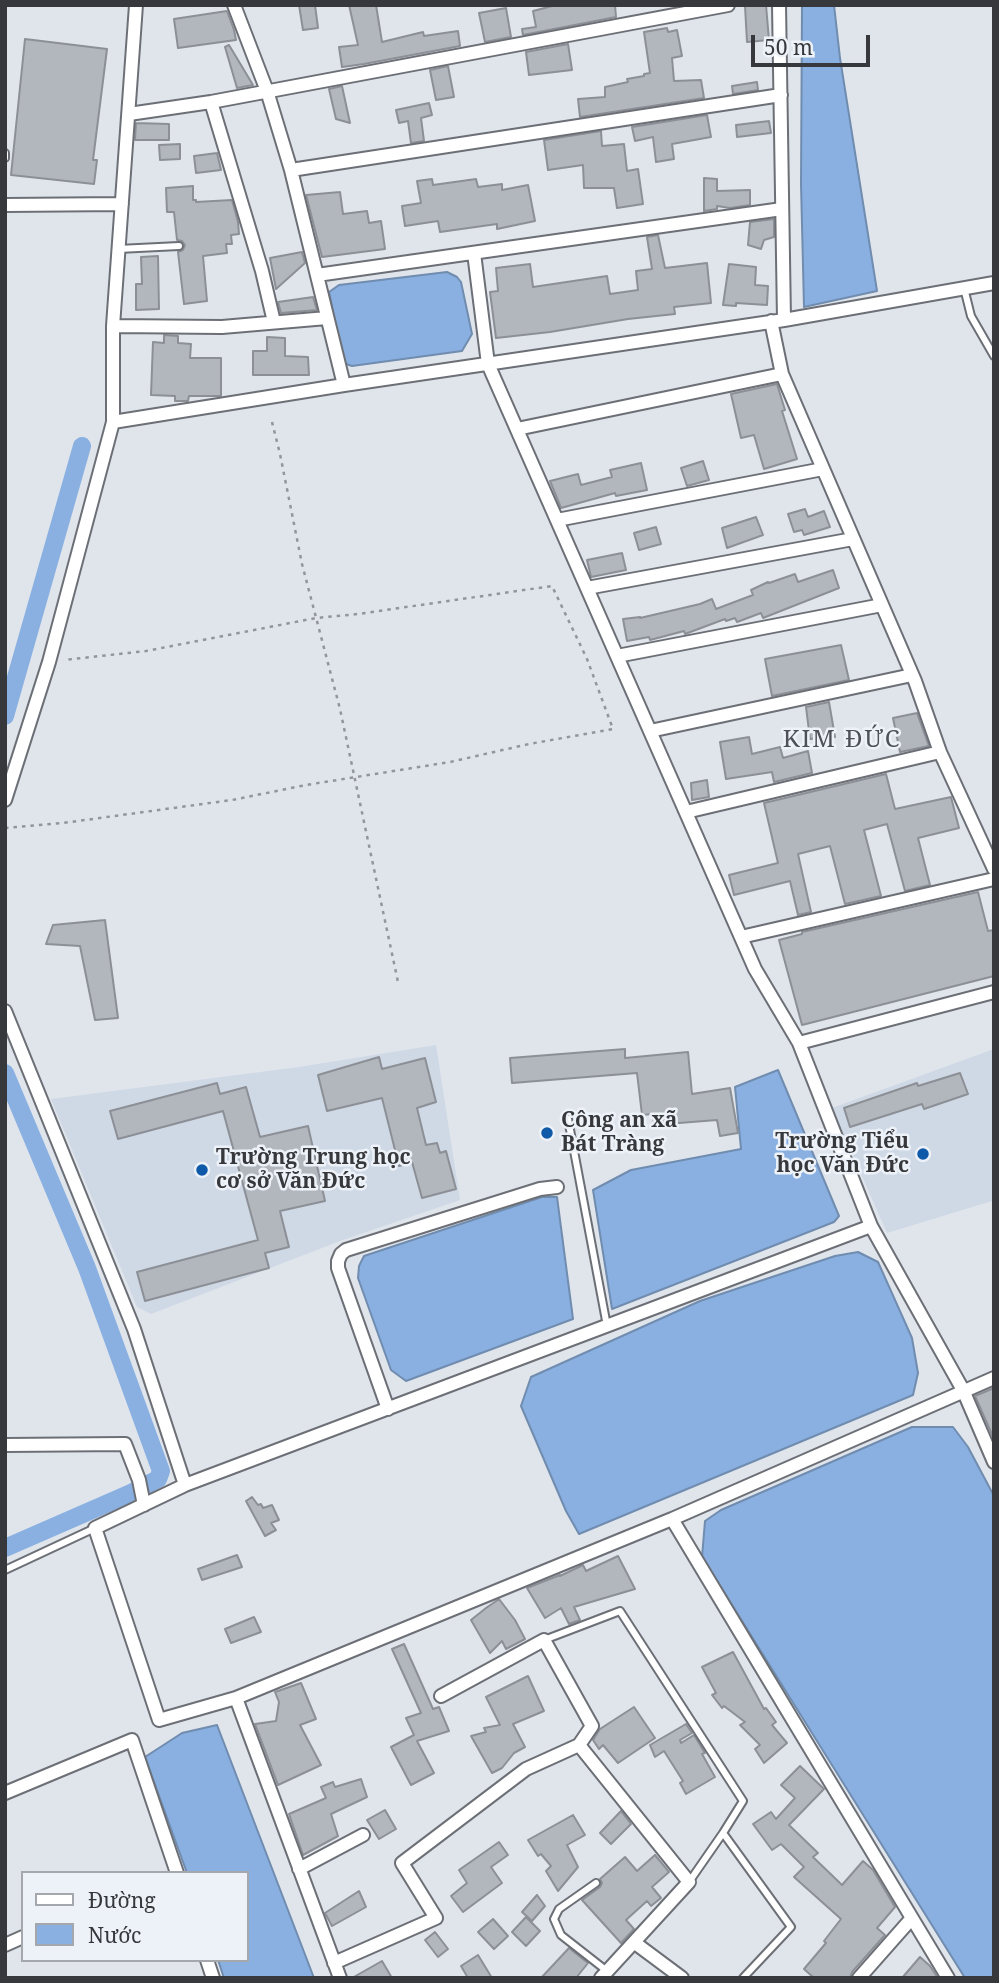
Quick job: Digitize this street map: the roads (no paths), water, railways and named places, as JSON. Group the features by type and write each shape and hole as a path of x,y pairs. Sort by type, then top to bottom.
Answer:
{"street":[{"path":"5,800 49,662 113,422 113,326 136,5"},
{"path":"234,5 267,91 292,170 344,385"},
{"path":"129,114 211,102 728,5"},
{"path":"779,5 782,209 778,321 782,374 912,675 940,752 994,869"},
{"path":"292,170 780,96"},
{"path":"211,102 262,271 274,322"},
{"path":"5,205 122,204"},
{"path":"317,275 782,209"},
{"path":"474,253 488,363 755,969 799,1043 871,1226 963,1390 994,1462"},
{"path":"113,422 778,321 994,283"},
{"path":"113,326 222,327 327,318"},
{"path":"517,429 782,374"},
{"path":"557,520 822,469"},
{"path":"587,589 853,539"},
{"path":"617,656 882,605"},
{"path":"650,731 912,675"},
{"path":"686,812 940,752"},
{"path":"741,937 994,879"},
{"path":"799,1043 994,992"},
{"path":"5,1011 134,1329 185,1485"},
{"path":"388,1409 338,1268 341,1254 346,1250 527,1193 557,1186"},
{"path":"871,1226 185,1485 144,1501 95,1528 159,1720 236,1698 672,1519 994,1378"},
{"path":"5,1445 125,1444 144,1501"},
{"path":"672,1519 948,1978"},
{"path":"334,1963 436,1918 402,1863 526,1769 579,1745 592,1726 544,1640 441,1696"},
{"path":"236,1698 340,1978"},
{"path":"5,1793 132,1740 175,1871"},
{"path":"579,1745 689,1882 604,1975"},
{"path":"299,1869 363,1835"},
{"path":"859,1978 912,1919"},
{"path":"5,1945 21,1938"},
{"path":"635,1943 682,1978"}],"lane":[{"path":"118,249 178,246"},
{"path":"964,288 971,316 994,356"},
{"path":"568,1119 607,1326"},
{"path":"5,1570 95,1528"},
{"path":"544,1640 620,1611 743,1801 689,1882"},
{"path":"723,1833 791,1927 743,1978"},
{"path":"596,1883 559,1909 554,1919 561,1935 604,1975"}],"water":[{"path":"802,5 834,5 877,291 804,307 801,184"},
{"path":"447,272 461,282 472,334 462,351 352,366 343,363 329,292 339,285"},
{"path":"778,1070 839,1216 834,1222 612,1309 593,1190 631,1170 741,1149 735,1087"},
{"path":"542,1197 557,1197 573,1319 406,1381 391,1370 358,1278 359,1266 364,1256"},
{"path":"858,1252 878,1262 912,1338 918,1373 913,1395 579,1534 566,1511 521,1406 531,1377 700,1301 835,1256"},
{"path":"912,1427 953,1427 968,1447 994,1496 994,1978 965,1978 702,1557 705,1521 721,1510"},
{"path":"217,1725 314,1978 224,1978 219,1962 248,1962 248,1871 186,1871 145,1757 182,1733"}],"waterway":[{"path":"5,716 82,446"},
{"path":"5,1073 87,1268 161,1471 158,1479 131,1493 5,1548"}],"place":[{"name":"Công an xã Bát Tràng","path":"547,1133"},
{"name":"Trường Tiểu học Văn Đức","path":"923,1154"},
{"name":"Trường Trung học cơ sở Văn Đức","path":"202,1170"}],"district":[{"name":"KIM ĐỨC","path":"842,740"}]}
